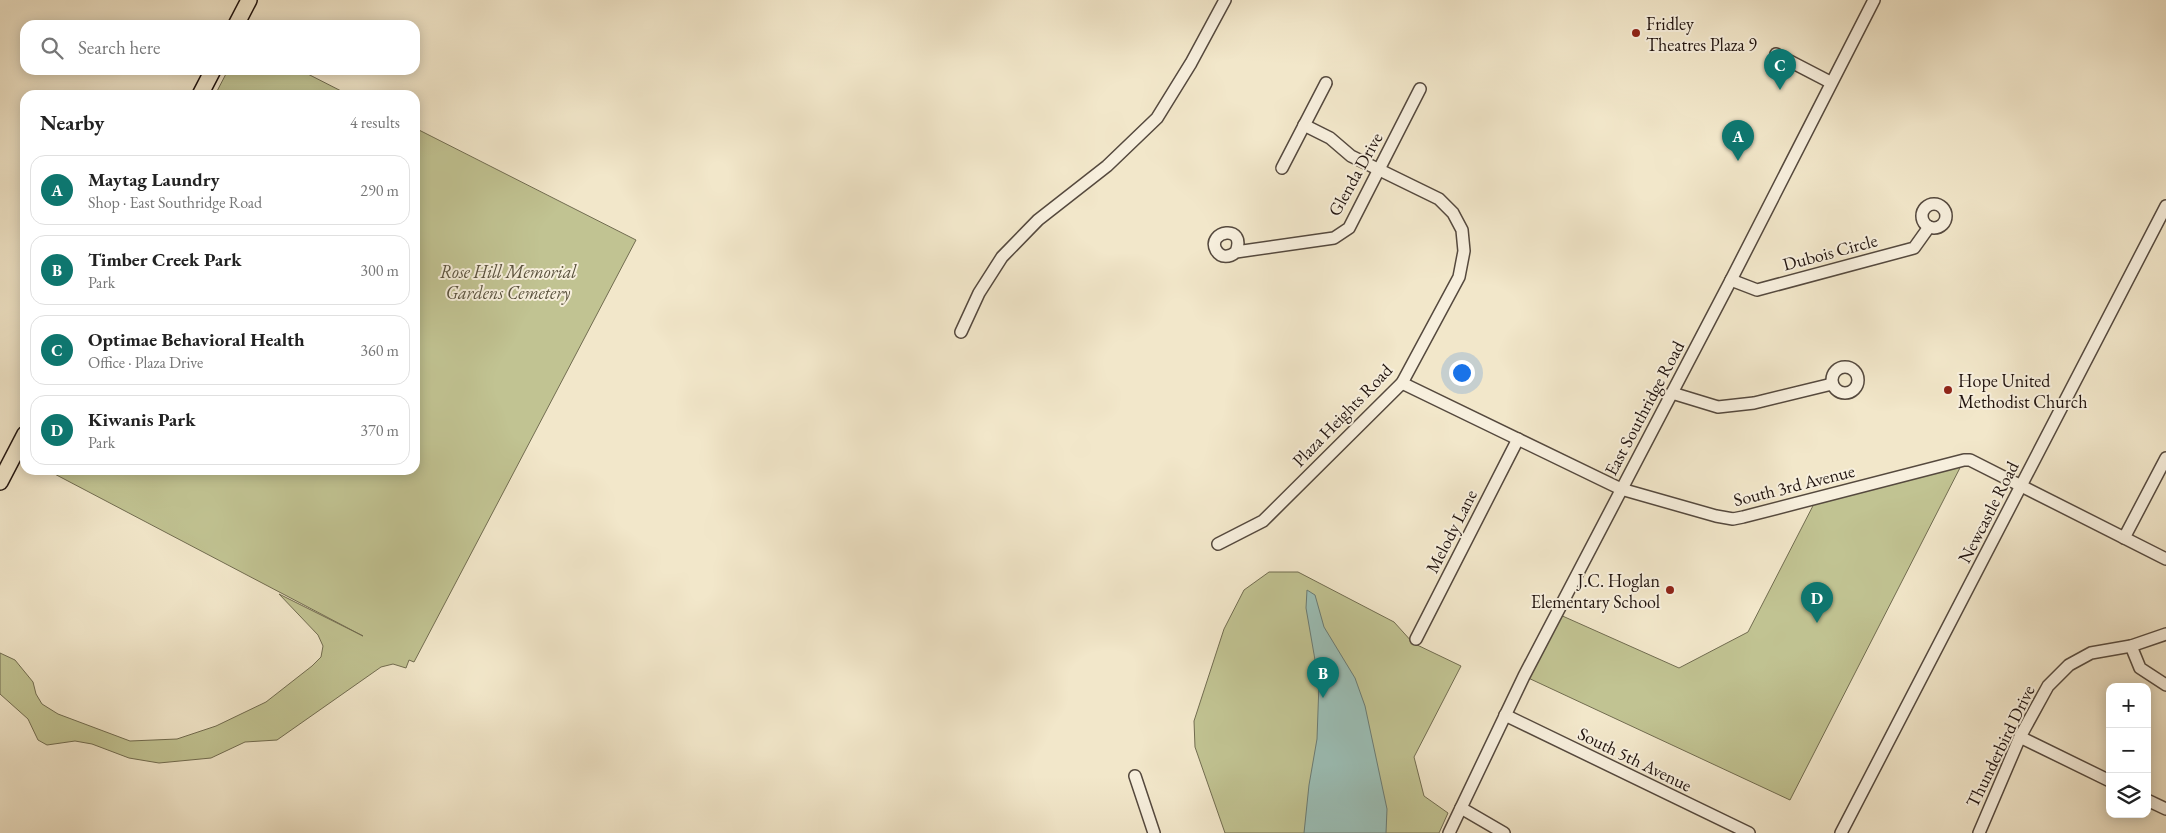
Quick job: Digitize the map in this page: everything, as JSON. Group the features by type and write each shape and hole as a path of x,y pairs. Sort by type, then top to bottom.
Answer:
{"main road":[{"path":"239,20 249,0"},
{"path":"203,90 210,75"},
{"path":"0,482 20,444"}],"street":[{"path":"961,332 979,293 1002,257 1038,220 1107,166 1157,118 1191,63 1225,0"},
{"name":"East Southridge Road","path":"1448,833 1505,716 1621,489 1731,280 1830,82 1874,0"},
{"path":"1776,54 1830,82"},
{"path":"1282,168 1326,83"},
{"name":"Glenda Drive","path":"1236,252 1334,238 1349,228 1420,89"},
{"path":"1304,125 1330,138 1351,156 1379,170"},
{"name":"Plaza Heights Road","path":"1218,544 1263,520 1402,384 1459,276 1464,251 1462,230 1453,213 1439,199 1379,170"},
{"name":"Newcastle Road","path":"1841,833 2166,206"},
{"name":"Dubois Circle","path":"1731,280 1757,290 1896,253 1914,248 1929,227"},
{"name":"South 3rd Avenue","path":"1402,384 1621,489 1672,505 1733,519 1964,460 1978,462 2021,486 2166,559"},
{"path":"1672,393 1718,407 1754,403 1832,384"},
{"name":"Melody Lane","path":"1416,639 1518,440"},
{"path":"2124,538 2166,458"},
{"name":"Thunderbird Drive","path":"1978,833 2020,737 2048,686 2069,665 2091,653 2131,646 2166,634"},
{"path":"2131,646 2140,668 2166,685"},
{"name":"South 5th Avenue","path":"1505,716 1749,833"},
{"path":"2020,737 2106,780"},
{"path":"1135,776 1154,833"},
{"path":"2151,802 2166,809"},
{"path":"1461,808 1504,833"}],"green space":[{"path":"225,75 310,75 339,90 218,90"},
{"name":"Rose Hill Memorial Gardens Cemetery","path":"420,131 636,240 414,662 409,660 406,668 393,664 381,667 277,740 245,742 211,758 159,763 129,758 92,744 75,741 47,745 38,740 28,719 0,694 0,653 15,660 33,682 36,694 42,704 58,714 130,741 177,739 216,726 266,702 321,657 323,646 318,635 279,594 363,636 57,475 420,475"},
{"path":"1964,460 1790,800 1524,676 1558,614 1679,668 1748,632 1817,498"},
{"path":"1269,572 1298,572 1394,622 1413,643 1461,666 1414,757 1424,796 1448,813 1439,833 1225,833 1195,747 1194,721 1224,629 1244,590"}],"water":[{"path":"1307,590 1315,595 1324,627 1355,678 1365,706 1387,809 1386,833 1304,833 1309,785 1317,739 1319,683 1306,608"}],"place":[{"name":"Fridley Theatres Plaza 9","path":"1636,33"},
{"name":"Optimae Behavioral Health","path":"1780,90"},
{"name":"Maytag Laundry","path":"1738,161"},
{"name":"Hope United Methodist Church","path":"1948,390"},
{"name":"J.C. Hoglan Elementary School","path":"1670,590"},
{"name":"Kiwanis Park","path":"1817,623"},
{"name":"Timber Creek Park","path":"1323,698"}]}
